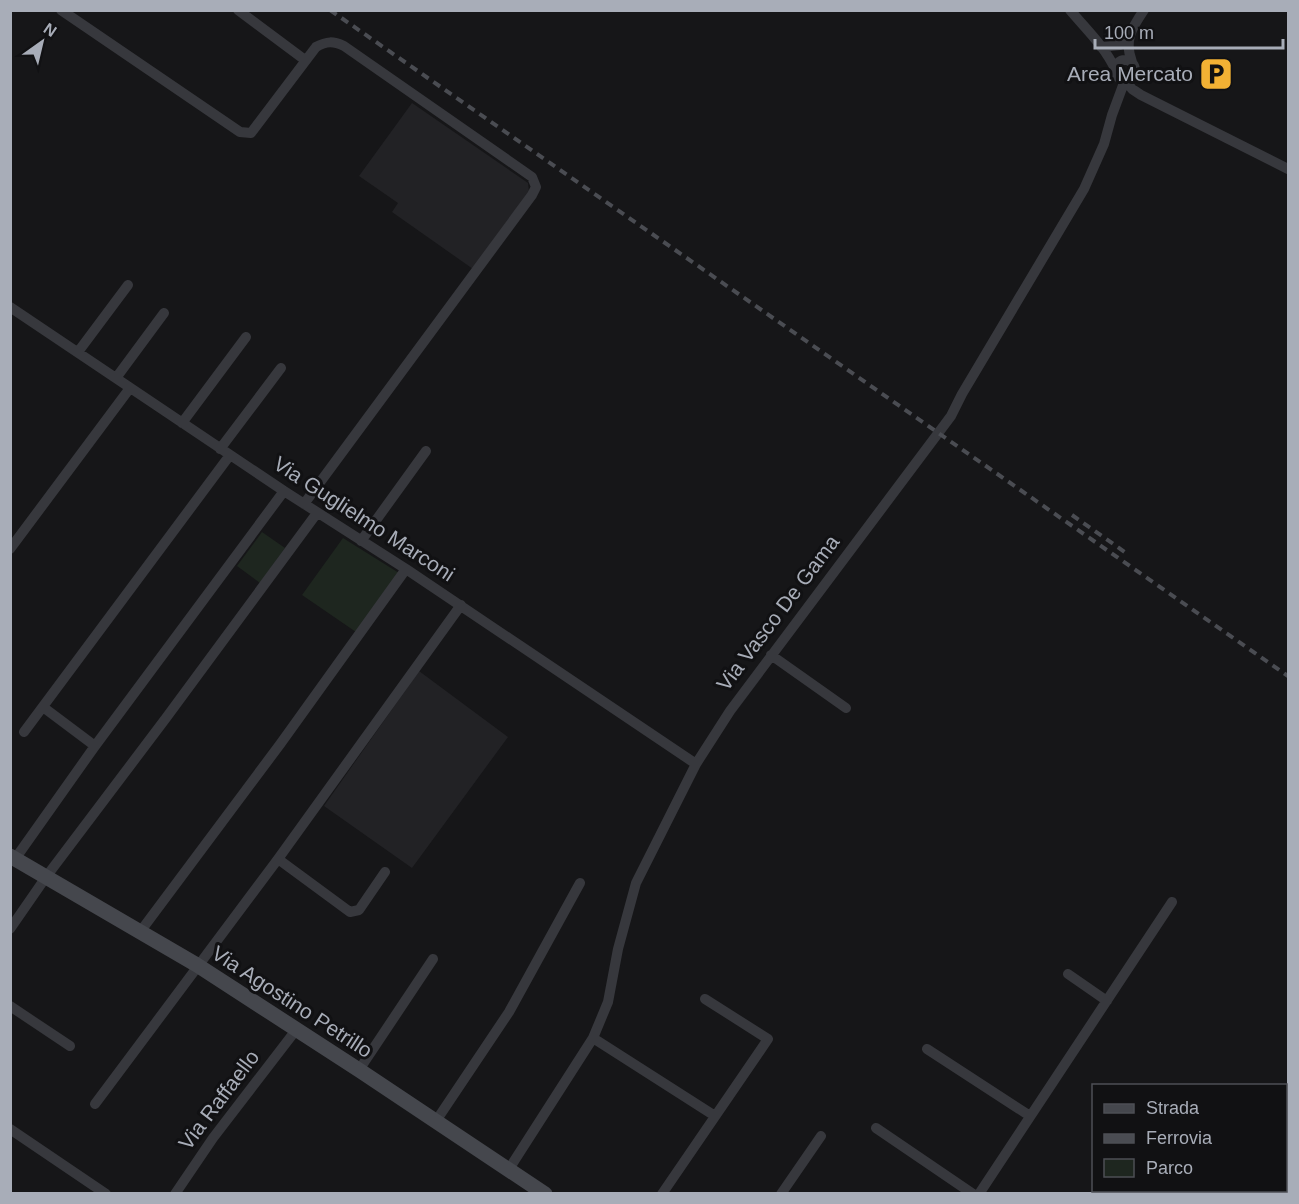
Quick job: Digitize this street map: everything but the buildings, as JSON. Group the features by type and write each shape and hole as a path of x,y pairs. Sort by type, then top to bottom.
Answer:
{"street":[{"path":"61,10 240,132 251,133 316,47 325,42 335,42 532,177 536,188 532,195 304,504"},
{"path":"238,10 305,60"},
{"path":"1070,10 1132,89 1184,118 1288,169"},
{"path":"1101,47 1120,45 1130,34 1144,10"},
{"path":"1119,75 1132,78 1128,52 1130,34"},
{"path":"1120,45 1120,50 1150,99"},
{"path":"1101,47 1130,65"},
{"path":"1119,75 1118,63 1130,65"},
{"name":"Via Vasco De Gama","path":"509,1169 593,1038 608,1002 618,949 636,883 696,764 730,711 771,655 951,416 1084,189 1104,144 1117,99 1119,75"},
{"path":"78,352 128,285"},
{"name":"Via Guglielmo Marconi","path":"10,307 284,492 406,568 696,764"},
{"path":"116,378 164,313"},
{"path":"182,423 246,337"},
{"path":"24,732 225,452 281,368"},
{"path":"10,549 130,388"},
{"path":"361,541 426,451"},
{"path":"13,857 284,492"},
{"path":"10,929 46,877 317,513"},
{"path":"140,932 281,743 406,568"},
{"path":"95,1104 278,859 461,605"},
{"path":"771,655 846,708"},
{"path":"43,707 95,746"},
{"name":"Via Agostino Petrillo","path":"13,857 197,965 545,1194"},
{"path":"278,859 351,912 359,910 385,872"},
{"path":"436,1121 509,1012 580,883"},
{"path":"979,1194 1172,902"},
{"path":"359,1070 433,959"},
{"path":"1068,974 1107,1001"},
{"path":"662,1194 768,1039 705,999"},
{"path":"10,1006 70,1047"},
{"name":"Via Raffaello","path":"175,1194 213,1138 296,1030"},
{"path":"593,1038 715,1116"},
{"path":"927,1049 1030,1116"},
{"path":"876,1128 973,1194"},
{"path":"10,1129 106,1194"},
{"path":"781,1194 821,1137"}],"shaded area":[{"path":"412,103 528,183 529,192 473,269 392,212 398,203 359,176"},
{"path":"419,671 508,737 412,868 324,806"}],"green space":[{"path":"262,532 285,548 260,583 237,566"},
{"path":"343,538 399,573 356,632 302,595"}],"railway":[{"path":"330,10 1288,676"},
{"path":"1072,515 1129,555"}],"place":[{"name":"Area Mercato","path":"1216,74"}]}
